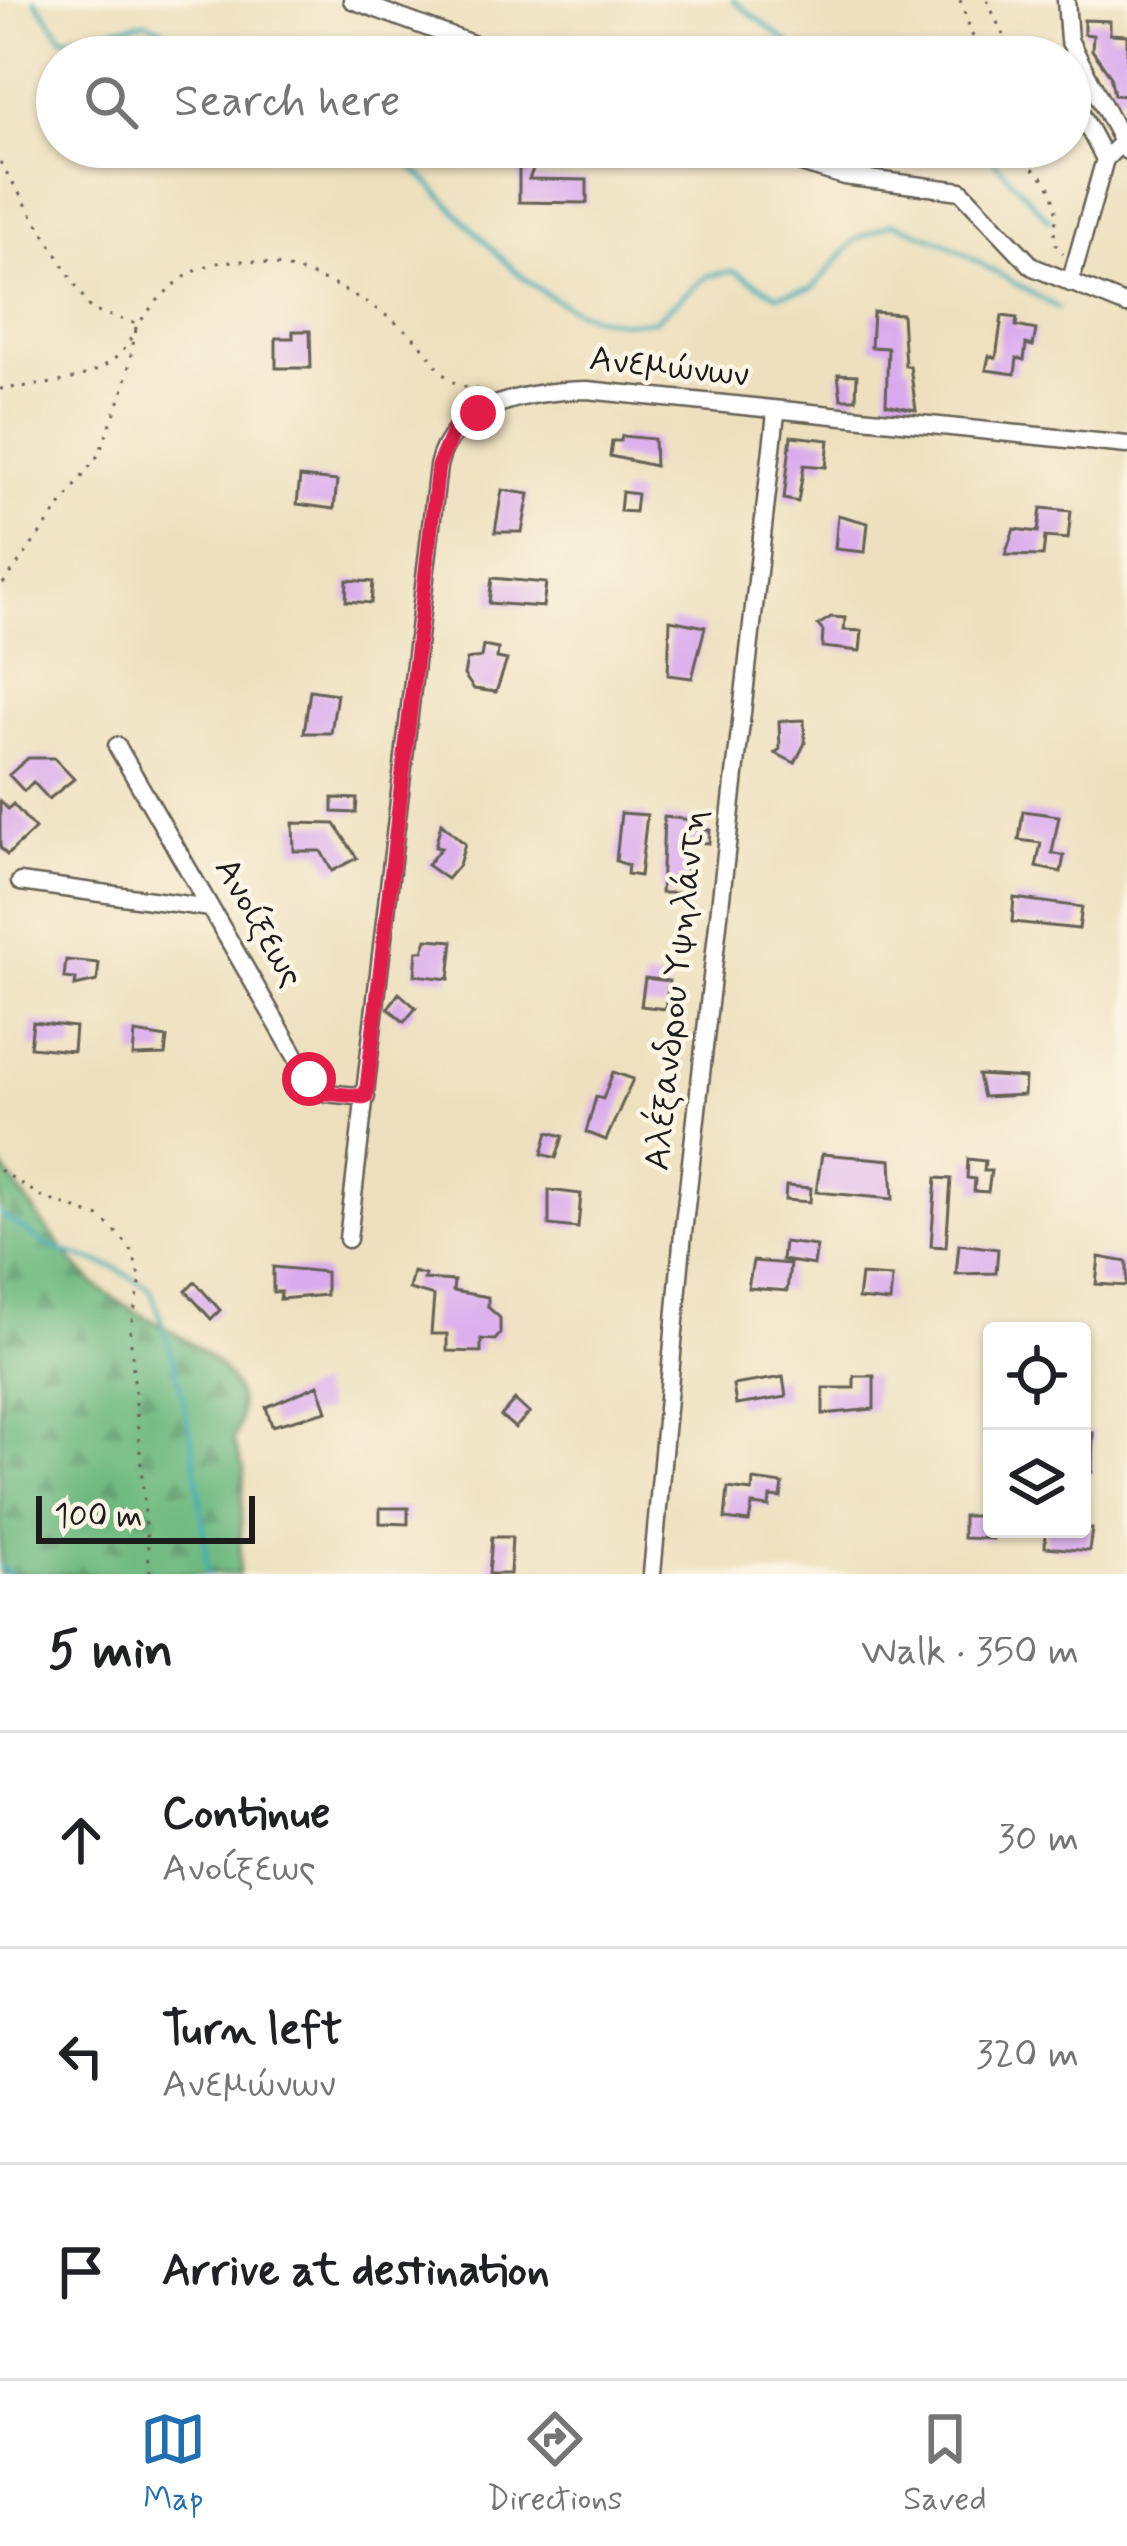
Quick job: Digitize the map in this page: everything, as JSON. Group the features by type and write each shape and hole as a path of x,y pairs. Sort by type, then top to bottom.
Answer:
{"street":[{"path":"352,0 451,36"},
{"path":"1066,0 1068,36"},
{"path":"1071,274 1105,159 1125,147 1091,82"},
{"path":"1091,133 1105,159"},
{"path":"818,168 844,176 961,191 1021,258 1071,274 1127,305"},
{"name":"Ανεμώνων","path":"348,1239 438,466 450,434 463,421 490,408 576,390 1127,445"},
{"name":"Αλέξανδρου Υψηλάντη","path":"652,1574 683,1233 776,413"},
{"name":"Ανοίξεως","path":"117,746 313,1084 326,1093 366,1097"},
{"path":"20,882 210,908"}],"path":[{"path":"960,0 973,36"},
{"path":"987,0 1003,34"},
{"path":"0,162 91,310 137,324"},
{"path":"1034,168 1060,208 1053,241 1071,274"},
{"path":"0,388 77,380 122,352 137,324 165,292 210,262 276,262 373,307 409,333 445,380 460,389 491,390"},
{"path":"0,589 99,454 125,386 137,324"},
{"path":"0,1170 42,1197 102,1218 130,1247 142,1279 130,1331 150,1574"}],"green space":[{"path":"0,1164 86,1276 119,1302 197,1348 235,1388 240,1412 233,1440 244,1469 239,1574 0,1574"}],"building":[{"path":"1084,20 1110,21 1110,34 1127,35 1127,96 1114,95 1110,75 1092,50 1093,35 1084,34"},
{"path":"534,168 529,179 587,180 587,203 519,202 519,169"},
{"path":"873,312 902,314 905,366 910,366 916,410 886,404 888,348 871,347"},
{"path":"1002,316 1017,318 1016,326 1036,330 1033,346 1026,344 1024,360 1017,358 1015,374 986,370 989,356 996,358"},
{"path":"293,331 310,331 311,368 276,368 276,338 293,338"},
{"path":"838,374 857,375 856,399 841,399"},
{"path":"622,436 654,439 655,466 610,456 612,441 621,441"},
{"path":"791,436 829,440 826,467 804,465 798,502 784,499"},
{"path":"300,477 337,481 334,509 297,504"},
{"path":"502,490 529,494 522,532 495,532"},
{"path":"622,492 637,494 635,512 620,511"},
{"path":"1041,508 1071,511 1068,539 1045,537 1043,556 1005,555 1014,529 1038,532"},
{"path":"838,515 868,523 865,552 835,549"},
{"path":"492,578 546,583 543,607 489,603"},
{"path":"347,580 373,582 371,603 346,601"},
{"path":"831,617 845,618 844,630 862,631 860,651 822,647 823,631 818,625"},
{"path":"670,620 705,627 692,678 668,675"},
{"path":"483,646 498,649 497,658 507,660 496,692 474,689 464,675 467,660 481,657"},
{"path":"310,690 337,694 331,733 304,733"},
{"path":"804,720 805,743 795,763 775,753 780,749 779,721"},
{"path":"28,758 54,758 74,779 49,799 33,782 24,791 9,775"},
{"path":"333,798 357,799 356,813 333,812"},
{"path":"0,801 8,809 13,804 35,829 7,855 0,847"},
{"path":"1023,811 1059,816 1052,853 1064,856 1061,872 1036,867 1041,843 1019,840"},
{"path":"621,813 647,815 640,876 627,874 628,865 616,861"},
{"path":"664,817 694,820 693,829 710,830 709,843 687,841 685,893 661,893"},
{"path":"293,823 335,824 357,858 332,871 321,851 294,851"},
{"path":"441,823 465,844 459,865 447,879 427,865 441,848 435,847"},
{"path":"1014,898 1082,907 1079,929 1012,922"},
{"path":"427,939 453,941 449,979 415,975 417,951 423,951"},
{"path":"66,960 99,963 97,981 75,986 76,979 64,978"},
{"path":"645,978 669,981 665,1009 641,1006"},
{"path":"399,993 416,1008 404,1022 388,1008"},
{"path":"33,1022 75,1027 73,1051 30,1047"},
{"path":"135,1033 167,1038 165,1055 133,1056"},
{"path":"613,1072 633,1079 606,1140 586,1132 596,1097 603,1099"},
{"path":"978,1075 1025,1078 1024,1095 983,1097"},
{"path":"548,1132 563,1136 556,1158 542,1154"},
{"path":"822,1154 891,1160 893,1199 816,1192"},
{"path":"968,1159 985,1161 984,1171 991,1171 988,1192 974,1191 975,1179 967,1178"},
{"path":"936,1178 951,1179 946,1247 931,1246"},
{"path":"786,1186 811,1188 810,1202 785,1200"},
{"path":"549,1190 581,1194 578,1228 549,1225"},
{"path":"784,1242 817,1246 814,1265 782,1260"},
{"path":"959,1244 998,1249 996,1273 956,1274"},
{"path":"1099,1257 1127,1262 1127,1286 1096,1284"},
{"path":"753,1261 790,1264 787,1291 748,1288"},
{"path":"273,1267 326,1272 326,1295 280,1299 281,1292 273,1292"},
{"path":"413,1272 425,1275 424,1279 454,1281 453,1291 488,1297 488,1307 500,1318 500,1334 495,1340 481,1339 481,1352 447,1351 447,1334 431,1334 434,1296 409,1289"},
{"path":"861,1275 892,1277 890,1302 858,1299"},
{"path":"195,1282 220,1310 211,1319 186,1291"},
{"path":"854,1376 874,1376 874,1409 823,1414 823,1388 854,1388"},
{"path":"783,1377 786,1397 736,1405 733,1385"},
{"path":"318,1385 327,1411 272,1426 266,1407"},
{"path":"515,1400 529,1413 515,1428 501,1416"},
{"path":"753,1480 783,1484 781,1498 770,1497 769,1507 752,1505 749,1522 725,1519 728,1488 752,1491"},
{"path":"380,1508 408,1508 408,1524 380,1523"},
{"path":"963,1516 983,1516 983,1538 992,1539 963,1538"},
{"path":"492,1537 512,1537 510,1574 489,1574"},
{"path":"1046,1538 1091,1538 1089,1551 1045,1547"}],"waterway":[{"path":"35,0 62,36"},
{"path":"733,0 780,36"},
{"path":"73,36 145,22 162,28 165,36"},
{"path":"412,168 540,290 575,310 613,321 655,320 707,276 734,271 777,295 812,289 855,240 893,223 943,242 1058,308"},
{"path":"1001,168 1050,221"},
{"path":"0,1214 50,1247 115,1268 150,1288 189,1428 207,1574"},
{"path":"0,1567 10,1574"}],"route":[{"path":"309,1079 326,1093 366,1097 438,466 454,429 478,413"}]}
